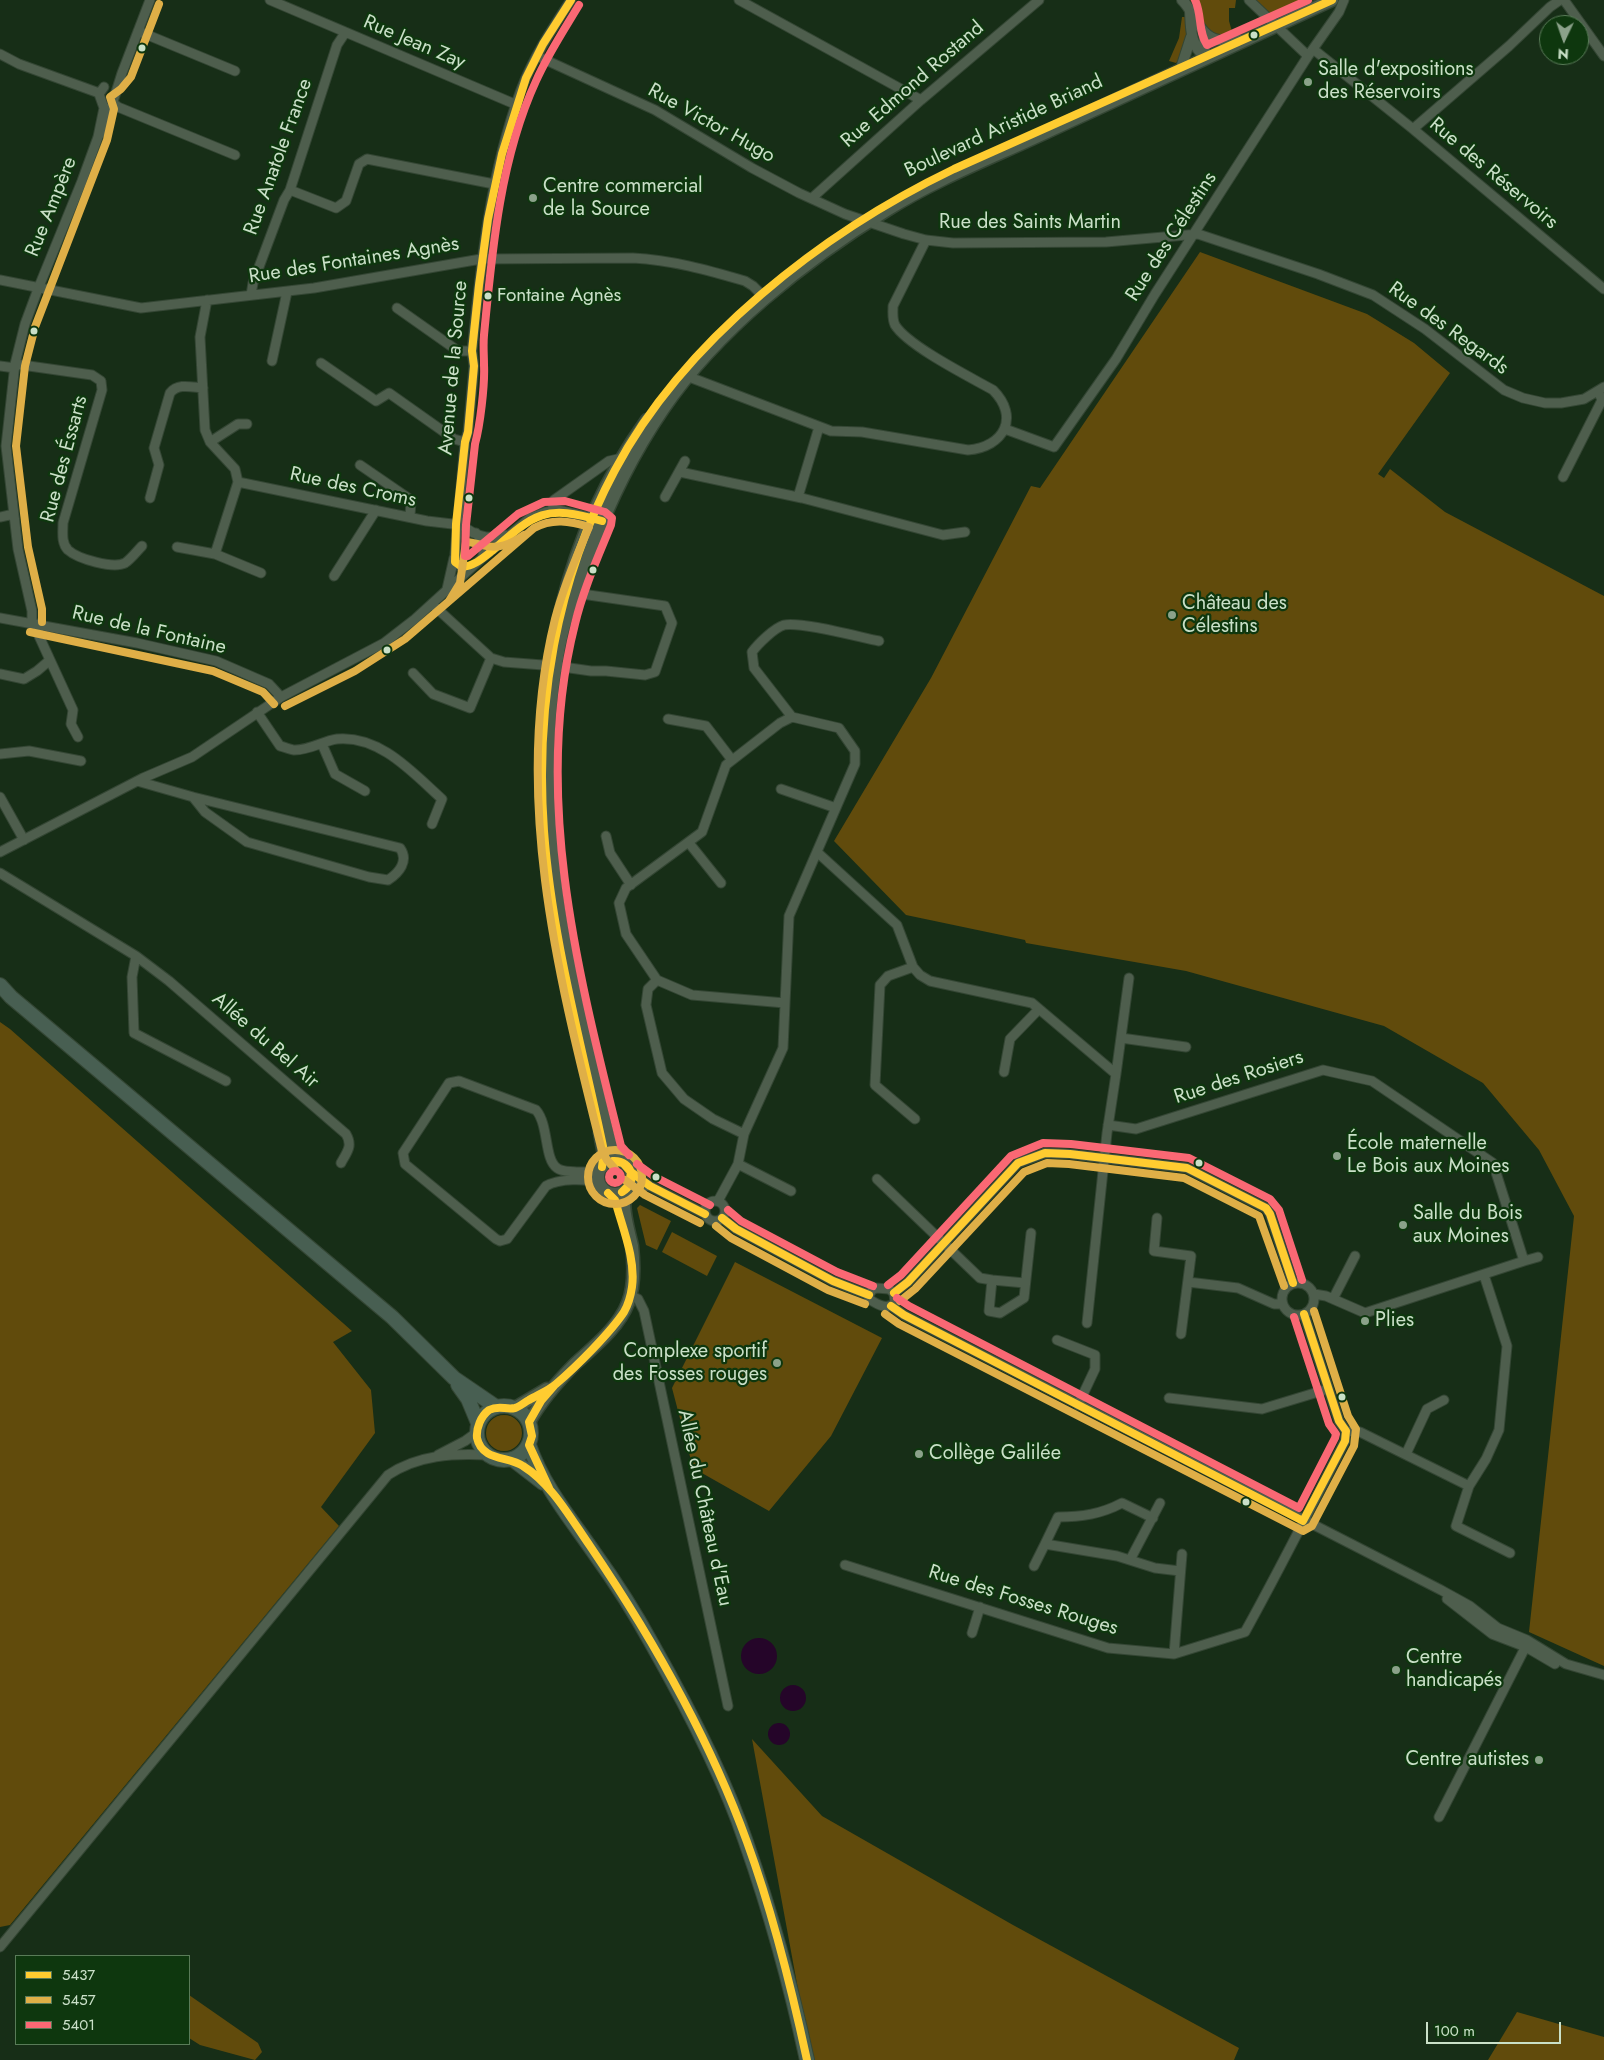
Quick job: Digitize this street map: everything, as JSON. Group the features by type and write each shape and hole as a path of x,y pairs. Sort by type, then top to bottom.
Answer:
{"main road":[{"name":"Boulevard Aristide Briand","path":"622,1162 614,1153 603,1113 567,954 554,870 547,776 553,665 615,460 685,375 764,297 865,220 923,190 1181,68 1332,0"},
{"name":"Boulevard Aristide Briand","path":"601,1168 604,1152 558,934 545,845 542,767 556,632 572,567 597,519 649,431 685,375"},
{"path":"0,986 392,1317 454,1378 495,1406"},
{"path":"529,1422 541,1401 554,1386 615,1325 625,1310 630,1295 633,1268 632,1249 624,1199 632,1181 631,1172 628,1166 622,1162 611,1161 601,1168 598,1178 604,1189 615,1200 633,1268"},
{"path":"604,1189 619,1194 628,1188"},
{"path":"454,1378 468,1399 477,1428 477,1441 488,1455 499,1459 512,1459 524,1452 532,1436 529,1422 523,1414 514,1408 504,1405 495,1406 482,1416 477,1428"},
{"path":"514,1408 554,1386"},
{"path":"529,1445 549,1488 616,1584 648,1636 718,1774 746,1840 784,1959 807,2060"},
{"path":"512,1459 549,1488"}],"street":[{"name":"Rue Ampère","path":"78,737 71,724 73,710 39,636 35,623 18,549 3,446 15,366 25,324 98,137 106,124 109,97 122,73 150,0"},
{"name":"Rue Jean Zay","path":"270,0 517,105"},
{"name":"Avenue de la Source","path":"447,590 455,557 459,522 465,442 468,432 474,366 472,351 481,259 494,184 503,143 537,56 570,0"},
{"path":"739,0 921,100"},
{"name":"Rue Edmond Rostand","path":"812,198 921,100 1039,0"},
{"path":"1182,0 1204,32 1220,40 1244,40"},
{"name":"Rue des Réservoirs","path":"1249,0 1276,25 1310,52 1413,130 1604,289"},
{"name":"Rue des Célestins","path":"1005,428 1054,447 1116,359 1310,52 1339,12 1344,0"},
{"path":"1413,130 1509,46 1550,7 1562,0 1604,56"},
{"path":"1181,68 1191,36 1190,9"},
{"path":"138,31 235,71"},
{"path":"1204,32 1205,57"},
{"name":"Rue Anatole France","path":"250,295 252,283 284,200 290,190 337,45 345,33"},
{"path":"1191,36 1196,48 1205,57"},
{"path":"0,54 19,64 109,97 118,107 235,155"},
{"name":"Rue Victor Hugo","path":"537,56 655,110 752,168 845,214 865,220"},
{"path":"109,97 114,82 122,73"},
{"path":"290,190 336,208 346,201 359,164 367,159 494,184"},
{"name":"Rue des Saints Martin","path":"865,220 926,240 953,243 1106,242 1194,235"},
{"name":"Rue des Regards","path":"1194,235 1198,234 1318,274 1373,295 1425,329 1504,390 1523,398 1545,403 1561,403 1584,399 1601,389 1602,400 1563,477"},
{"path":"685,375 831,431 862,432 968,450 981,449 992,444 1005,428 1003,404 993,390 936,358 896,326 892,317 893,306 926,240"},
{"name":"Rue des Fontaines Agnès","path":"0,280 141,308 287,292 481,259 633,258 669,261 745,281 764,297"},
{"path":"272,361 287,292"},
{"path":"207,300 200,336 205,430 210,442 235,469 238,482 215,554"},
{"path":"397,308 458,351 472,351"},
{"path":"321,363 376,401 389,393 454,439 465,442"},
{"path":"0,366 15,366"},
{"name":"Rue des Éssarts","path":"15,366 92,374 101,381 102,390 63,523 62,539 68,549 79,556 109,565 124,563 142,546"},
{"path":"150,498 159,465 154,448 170,393 174,388 180,386 203,388"},
{"path":"210,442 238,424 247,424"},
{"path":"798,497 819,427"},
{"path":"552,511 554,500 615,460"},
{"path":"666,497 685,461"},
{"path":"360,465 411,500 410,518"},
{"path":"680,472 798,497 943,535 965,532"},
{"name":"Rue des Croms","path":"238,482 410,518 459,522"},
{"path":"334,576 376,510"},
{"path":"0,852 137,781 192,757 257,712 384,643 415,620 509,534 530,518 552,511 563,510 597,519"},
{"path":"0,517 14,514"},
{"path":"459,522 474,532 493,538 509,534"},
{"path":"456,539 464,532 474,532"},
{"path":"474,532 483,545 484,552 482,558"},
{"path":"177,547 215,554 261,573"},
{"path":"455,557 455,562 460,566 468,567 475,565"},
{"path":"432,604 491,658 504,662 553,665 590,671 606,670 645,675 655,672 672,623 665,606 575,593"},
{"name":"Rue de la Fontaine","path":"0,618 137,642 216,661 269,684 281,698"},
{"path":"718,1202 738,1164 744,1134 783,1048 789,916 855,764 855,751 839,728 792,717 754,668 752,652 758,643 783,625 800,625 878,641"},
{"path":"413,673 433,694 470,708 491,658"},
{"path":"0,674 24,679 50,660"},
{"path":"257,712 280,746 295,750 335,739 348,739 365,742 396,757 442,799 432,824"},
{"path":"785,1003 692,995 658,980 626,934 620,903 626,888 702,832 726,765 780,723 792,717"},
{"path":"668,719 706,726 732,760"},
{"path":"322,744 335,774 365,791"},
{"path":"0,754 28,751 81,761"},
{"path":"137,781 193,797 400,848 404,853 403,863 398,874 388,880 369,877 247,842 205,812 193,797"},
{"path":"781,789 836,808"},
{"path":"0,797 24,840"},
{"path":"606,836 610,853 631,884"},
{"path":"689,843 721,883"},
{"path":"817,852 897,925 913,967 920,975 930,981 1032,1003 1116,1074"},
{"name":"Allée du Bel Air","path":"0,873 136,956 169,981 346,1134 350,1141 350,1146 341,1163"},
{"path":"136,956 132,977 134,1034 226,1081"},
{"path":"913,967 888,976 880,985 875,1085 915,1119"},
{"path":"1087,1323 1108,1125 1129,978"},
{"path":"658,980 648,989 646,1005 662,1073 684,1100 713,1119 744,1134"},
{"path":"1004,1072 1010,1039 1039,1009"},
{"path":"1121,1038 1186,1047"},
{"name":"Rue des Rosiers","path":"1108,1125 1136,1129 1323,1070 1372,1081 1493,1164 1524,1261"},
{"path":"601,1168 592,1172 562,1171 556,1168 550,1156 543,1118 536,1110 459,1081 449,1083 403,1153 405,1164 500,1241 507,1239 546,1186 554,1181 562,1179 589,1182 604,1189"},
{"path":"894,1293 908,1282 1018,1163 1051,1152 1187,1168 1266,1208 1270,1214 1293,1283"},
{"path":"738,1164 791,1191"},
{"path":"631,1172 650,1186 705,1214 708,1219 714,1222 722,1218 725,1209 718,1202 712,1201 707,1205 705,1214"},
{"path":"877,1179 980,1278 1026,1283"},
{"path":"628,1188 638,1184 650,1186"},
{"path":"722,1218 736,1229 825,1276 853,1290 869,1294"},
{"path":"1158,1218 1154,1251 1191,1256 1181,1334"},
{"path":"992,1280 988,1312 1000,1313 1024,1298 1031,1233"},
{"path":"1333,1299 1355,1256"},
{"path":"1314,1294 1333,1299 1365,1313 1538,1257"},
{"path":"1484,1275 1507,1346 1499,1430 1486,1459 1469,1486 1456,1526 1510,1553"},
{"path":"1188,1282 1238,1288 1274,1304 1283,1304"},
{"path":"1293,1283 1303,1283 1312,1289 1314,1294 1314,1304 1304,1314 1289,1312 1283,1304 1285,1289 1293,1283"},
{"path":"876,1288 889,1289 894,1293 896,1302 891,1306 882,1306 870,1299 869,1294 876,1288"},
{"name":"Allée du Château d'Eau","path":"630,1295 638,1298 644,1311 728,1706"},
{"path":"891,1306 900,1314 1424,1583 1492,1634 1527,1644 1566,1664 1604,1677"},
{"path":"1304,1314 1339,1421 1346,1432 1360,1432 1469,1486"},
{"path":"1057,1340 1095,1355 1095,1369 1078,1405"},
{"path":"1169,1398 1262,1409 1328,1389"},
{"path":"1406,1454 1427,1408 1444,1400"},
{"path":"434,1457 465,1441 477,1428"},
{"name":"Rue des Fosses Rouges","path":"845,1565 1108,1648 1174,1654 1245,1632 1294,1543 1303,1521 1345,1441 1346,1432"},
{"path":"0,1947 388,1475 414,1461 434,1457 473,1454 488,1455"},
{"path":"1034,1566 1058,1517 1088,1516 1105,1512 1122,1503 1153,1518"},
{"path":"1130,1560 1160,1504"},
{"path":"1045,1544 1117,1556 1155,1568 1180,1571"},
{"path":"1174,1654 1182,1554"},
{"path":"972,1633 980,1607"},
{"path":"1438,1817 1527,1644"}],"shaded area":[{"path":"1189,0 1236,0 1235,8 1229,8 1229,21 1233,35 1224,37 1217,36 1211,32"},
{"path":"1254,0 1301,0 1301,4 1269,17"},
{"path":"1182,17 1185,17 1186,41 1183,53 1176,63 1169,61 1179,38"},
{"name":"Château des Célestins","path":"1200,252 1367,314 1414,343 1450,373 1378,474 1384,478 1390,469 1445,512 1604,596 1604,1666 1529,1632 1574,1216 1539,1150 1483,1083 1384,1026 1186,971 1026,943 1025,940 906,915 834,841 931,678 1031,486 1040,488"},
{"path":"0,1022 352,1331 333,1342 371,1390 375,1433 321,1507 339,1526 10,1925 0,1927"},
{"path":"640,1205 671,1221 657,1250 646,1245 637,1208"},
{"path":"672,1232 717,1256 707,1276 662,1252"},
{"name":"Complexe sportif des Fosses rouges","path":"735,1262 882,1338 831,1436 769,1511 693,1468 672,1388"},
{"path":"504,1415 517,1420 522,1433 517,1446 504,1451 491,1446 486,1433 491,1420"},
{"path":"759,1638 766,1639 772,1643 776,1649 776,1663 772,1669 766,1673 759,1674 752,1673 746,1669 742,1663 741,1656 742,1649 746,1643 752,1639"},
{"path":"793,1685 802,1689 806,1698 802,1707 793,1711 784,1707 780,1698 784,1689"},
{"path":"779,1723 787,1726 790,1734 787,1742 779,1745 771,1742 768,1734 771,1726"},
{"path":"752,1739 822,1816 1013,1925 1239,2048 1234,2060 811,2060"},
{"path":"190,1996 258,2043 262,2052 255,2060 200,2045 190,2039"},
{"path":"1517,2012 1604,2037 1604,2060 1488,2060"}],"transit line":[{"name":"5437","path":"571,0 543,44 526,78 502,154 488,219 472,351 474,366 468,432 465,442 456,524 455,562 462,567 474,564 519,528 542,515 567,513 602,521"},
{"name":"5401","path":"1195,0 1199,11 1202,34 1207,45 1308,0"},
{"name":"5437","path":"602,1167 604,1151 569,992 548,871 542,784 543,738 547,691 554,645 564,600 578,555 595,512 615,470 644,422 679,377 718,334 761,294 855,224 954,169 1332,0"},
{"name":"5457","path":"42,622 42,609 28,547 16,446 25,366 35,327 107,140 114,109 110,97 121,89 131,77 159,4"},
{"name":"5401","path":"579,5 536,81 524,111 506,173 490,271 484,339 483,394 475,444 466,525 465,556 468,556 518,514 544,502 565,501 605,512 612,518 578,611 563,689 558,755 559,821 576,952 621,1146 629,1155"},
{"name":"5457","path":"285,706 355,671 405,639 534,528 554,522 575,523 589,527 558,607 543,686 538,753 539,820 546,887 570,1020 602,1151 615,1169"},
{"name":"5457","path":"449,601 460,583 466,542 493,547 509,543 524,535"},
{"name":"5457","path":"30,632 213,671 263,692 274,704"},
{"name":"5401","path":"888,1285 901,1275 1011,1156 1043,1143 1071,1144 1189,1158 1270,1199 1279,1210 1302,1280"},
{"name":"5457","path":"615,1150 625,1152 634,1158 640,1167 642,1177 640,1187 634,1196 625,1202 615,1204 605,1202 596,1196 590,1187 588,1177 590,1167 596,1158 605,1152 615,1150"},
{"name":"5437","path":"894,1293 908,1282 1018,1163 1045,1153 1070,1154 1187,1168 1266,1208 1270,1214 1293,1283"},
{"name":"5437","path":"613,1161 625,1164 631,1173 630,1183 622,1192"},
{"name":"5437","path":"613,1161 623,1163 631,1172 629,1185 622,1192"},
{"name":"5457","path":"900,1301 915,1289 1024,1172 1047,1163 1184,1178 1259,1216 1284,1286"},
{"name":"5401","path":"637,1164 655,1177 710,1205"},
{"name":"5401","path":"613,1171 617,1171 621,1177 617,1183 613,1183 609,1179 609,1175 613,1171"},
{"name":"5437","path":"631,1172 650,1186 705,1214"},
{"name":"5457","path":"625,1180 645,1195 700,1223"},
{"name":"5437","path":"608,1193 615,1200 628,1243 632,1265 632,1290 624,1312 592,1350 553,1386 517,1407 489,1410 480,1422 477,1438 484,1451 523,1466 552,1492 636,1617 678,1690 715,1765 747,1842 781,1950 807,2060"},
{"name":"5401","path":"728,1210 741,1221 837,1272 873,1286"},
{"name":"5437","path":"722,1218 736,1229 833,1281 869,1295"},
{"name":"5457","path":"716,1226 731,1238 828,1290 865,1304"},
{"name":"5401","path":"897,1298 909,1306 1299,1508 1336,1434 1329,1424 1294,1317"},
{"name":"5437","path":"891,1306 904,1315 1303,1521"},
{"name":"5457","path":"885,1314 899,1324 1303,1531 1312,1526 1354,1446 1356,1429 1348,1416 1314,1311"},
{"name":"5437","path":"1303,1521 1345,1441 1346,1431 1339,1421 1304,1314"},
{"name":"5437","path":"549,1488 529,1445 532,1436 529,1422 541,1401 554,1386"}],"place":[{"name":"Salle d'expositions des Réservoirs","path":"1308,82"},
{"name":"Centre commercial de la Source","path":"533,198"},
{"name":"Fontaine Agnès","path":"488,296"},
{"name":"Château des Célestins","path":"1172,615"},
{"name":"École maternelle Le Bois aux Moines","path":"1337,1156"},
{"name":"Salle du Bois aux Moines","path":"1403,1225"},
{"name":"Plies","path":"1365,1321"},
{"name":"Complexe sportif des Fosses rouges","path":"777,1363"},
{"name":"Collège Galilée","path":"919,1454"},
{"name":"Centre handicapés","path":"1396,1670"},
{"name":"Centre autistes","path":"1539,1760"}]}
